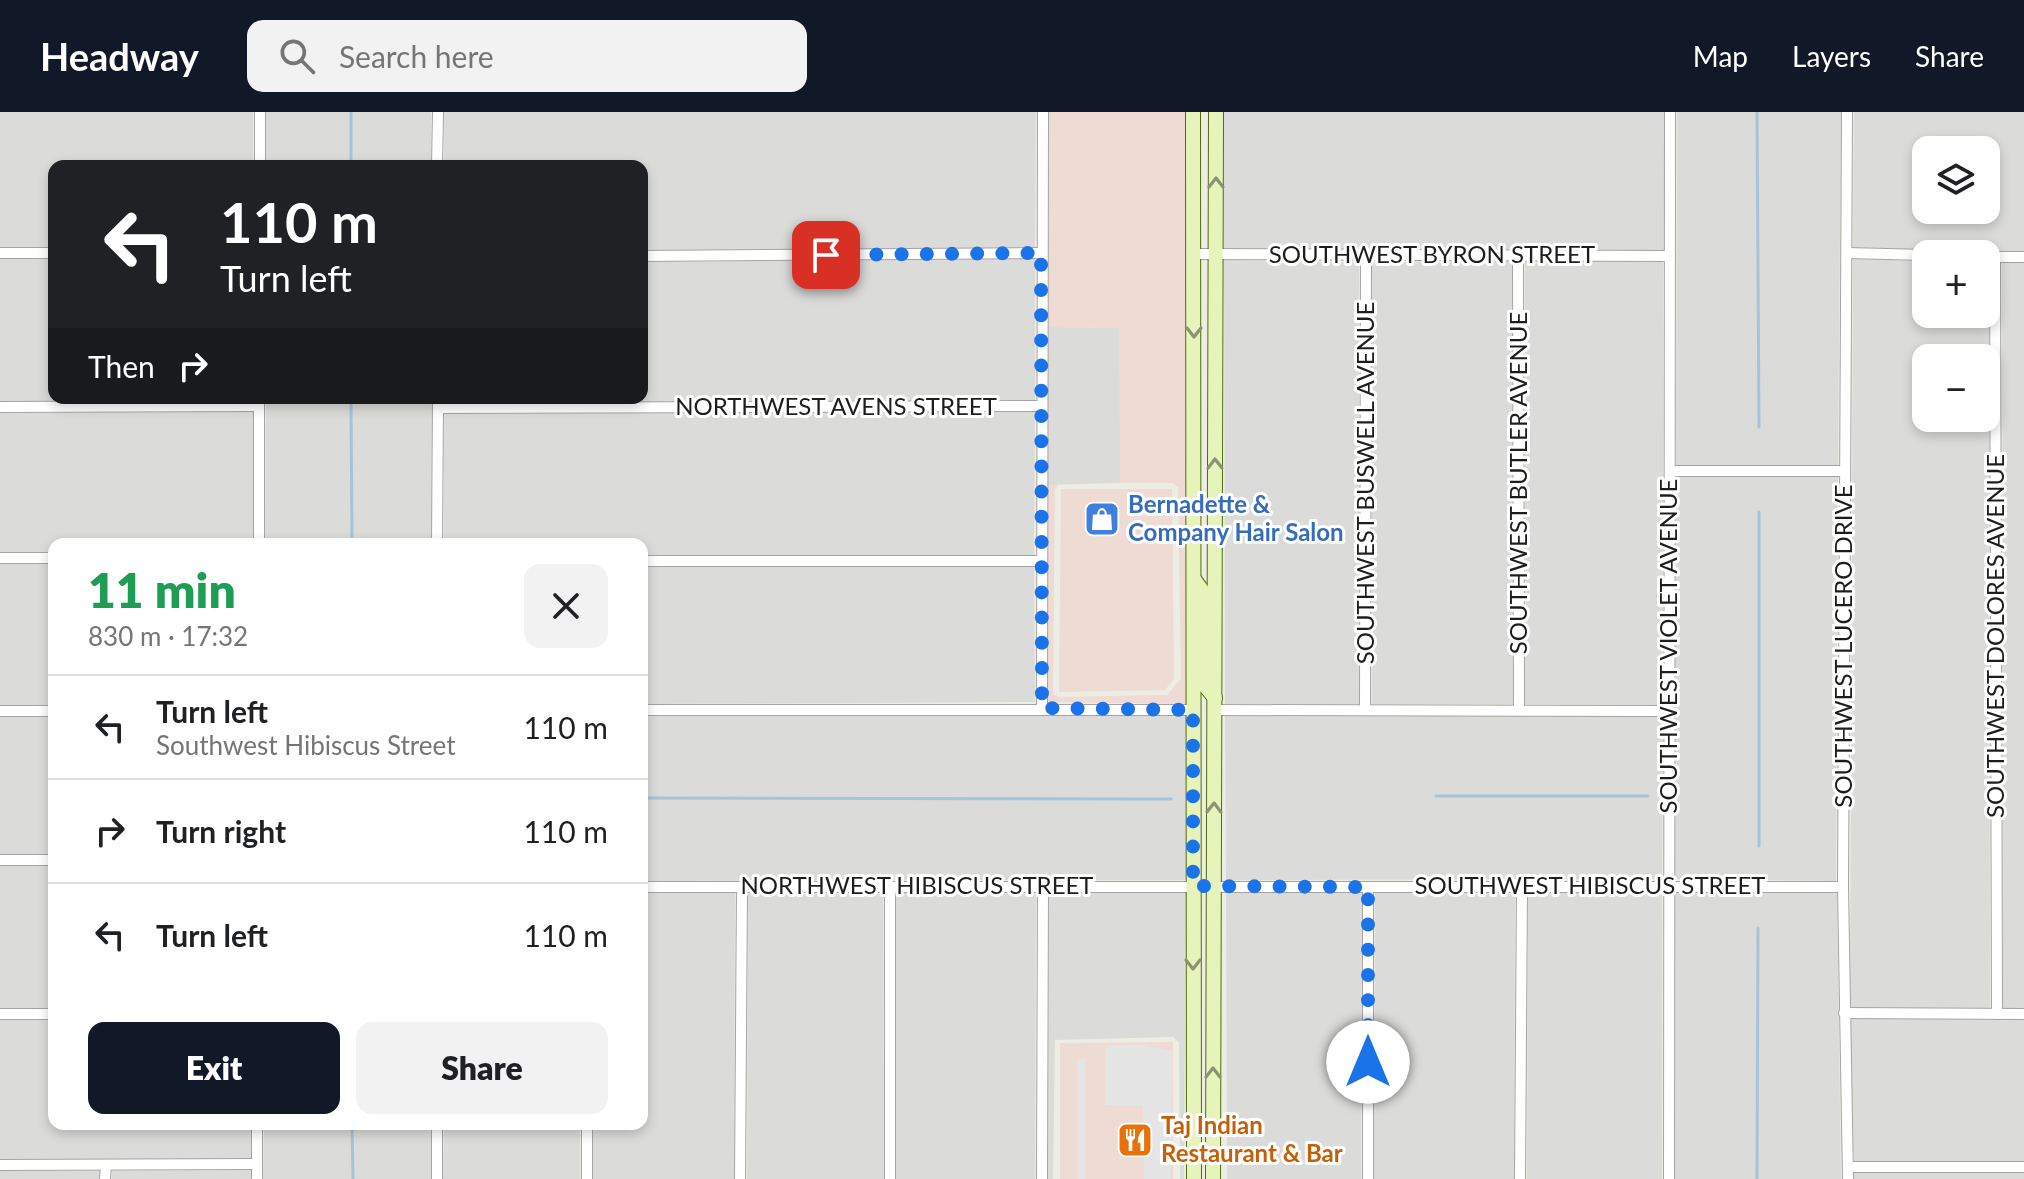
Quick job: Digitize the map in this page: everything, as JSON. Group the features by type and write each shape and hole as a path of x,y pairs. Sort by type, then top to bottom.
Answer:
{"main road":[{"path":"1193,112 1194,1179"},
{"path":"1213,1179 1216,112"},
{"path":"1193,578 1204,593 1205,686 1215,704"}],"street":[{"path":"260,112 260,160"},
{"path":"437,160 438,112"},
{"path":"1042,708 1043,112"},
{"name":"SOUTHWEST VIOLET AVENUE","path":"1669,1179 1670,112"},
{"name":"SOUTHWEST LUCERO DRIVE","path":"1847,112 1843,887 1848,1173"},
{"path":"0,253 48,253"},
{"path":"648,256 1041,253"},
{"path":"1847,253 1912,255"},
{"name":"SOUTHWEST BYRON STREET","path":"1194,254 1670,256"},
{"name":"SOUTHWEST BUSWELL AVENUE","path":"1365,710 1366,256"},
{"name":"SOUTHWEST BUTLER AVENUE","path":"1518,256 1519,710"},
{"path":"2000,257 2024,257"},
{"name":"SOUTHWEST DOLORES AVENUE","path":"1992,328 1997,1014"},
{"path":"0,407 155,404"},
{"path":"259,404 259,538"},
{"path":"437,538 438,404"},
{"name":"NORTHWEST AVENS STREET","path":"639,404 1042,406"},
{"path":"1670,471 1845,471"},
{"path":"0,558 48,558"},
{"path":"648,561 1041,561"},
{"path":"1215,704 1365,710 1669,711"},
{"path":"648,710 1193,710"},
{"path":"0,711 48,711"},
{"path":"0,860 48,860"},
{"name":"SOUTHWEST HIBISCUS STREET","path":"1193,886 1668,884 1843,887"},
{"path":"740,1179 742,886"},
{"path":"890,886 890,1179"},
{"path":"1042,1179 1043,886"},
{"name":"NORTHWEST HIBISCUS STREET","path":"648,887 1193,886"},
{"path":"1520,1179 1522,886"},
{"path":"1368,887 1368,1179"},
{"path":"1844,1013 2024,1014"},
{"path":"0,1014 48,1014"},
{"path":"257,1130 257,1179"},
{"path":"437,1130 437,1179"},
{"path":"587,1130 587,1179"},
{"path":"0,1165 257,1164"},
{"path":"105,1179 106,1165"},
{"path":"1848,1173 2024,1167"}],"shaded area":[{"path":"0,112 253,112 253,160 48,160 48,248 0,248"},
{"path":"266,112 431,112 431,160 266,160"},
{"path":"444,112 1036,112 1035,248 648,250 648,160 444,160"},
{"path":"1049,112 1186,112 1186,704 1048,702 1047,485 1058,485 1055,489 1053,694 1059,697 1167,695 1181,679 1178,487 1172,483 1120,483 1119,328 1048,327"},
{"path":"1224,112 1664,112 1664,250 1224,249"},
{"path":"1677,112 1841,112 1838,465 1676,465"},
{"path":"1854,112 2024,112 2024,252 2000,251 2000,240 1912,240 1912,249 1853,248"},
{"path":"0,259 48,259 48,401 0,401"},
{"path":"1035,259 1035,400 648,402 648,262"},
{"path":"1853,259 1912,261 1912,328 1989,328 1989,344 1912,344 1912,432 1989,432 1990,1008 1850,1008"},
{"path":"1224,260 1359,262 1359,704 1225,704"},
{"path":"1512,261 1513,704 1372,704 1372,262"},
{"path":"1525,261 1663,261 1663,705 1525,704"},
{"path":"2002,263 2024,263 2024,1008 2003,1008"},
{"path":"1048,327 1120,328 1120,483 1047,485"},
{"path":"266,404 432,404 431,538 265,538"},
{"path":"1035,411 1034,556 648,555 648,538 444,538 444,414"},
{"path":"253,412 253,538 48,538 48,552 0,552 0,413"},
{"path":"1838,476 1836,881 1674,879 1676,477"},
{"path":"1061,489 1172,489 1174,679 1165,690 1059,692"},
{"path":"0,563 48,563 48,705 0,705"},
{"path":"648,566 1034,567 1035,702 648,704"},
{"path":"1041,713 1186,716 1186,880 648,881 648,715"},
{"path":"0,716 48,716 48,854 0,854"},
{"path":"1225,716 1663,716 1662,879 1226,880"},
{"path":"0,865 48,865 48,1008 0,1008"},
{"path":"1662,890 1662,1179 1527,1179 1528,891"},
{"path":"1674,890 1837,892 1841,1179 1675,1179"},
{"path":"1186,891 1184,1179 1180,1179 1179,1042 1173,1037 1055,1040 1053,1179 1048,1179 1049,892"},
{"path":"1226,891 1362,893 1361,1179 1227,1179"},
{"path":"648,892 735,892 734,1179 593,1179 593,1130 648,1130"},
{"path":"748,892 883,892 884,1179 747,1179"},
{"path":"896,892 1036,892 1035,1179 896,1179"},
{"path":"1515,892 1514,1179 1374,1179 1375,893"},
{"path":"48,1019 48,1130 251,1130 251,1159 0,1160 0,1020"},
{"path":"1850,1019 2024,1019 2024,1161 1854,1161"},
{"path":"1173,1042 1173,1179 1060,1179 1060,1043"},
{"path":"1142,1045 1172,1051 1171,1179 1144,1179 1143,1106 1105,1105 1105,1046"},
{"path":"1077,1059 1085,1059 1085,1179 1077,1179"},
{"path":"264,1130 431,1130 431,1179 263,1179"},
{"path":"444,1130 580,1130 580,1179 443,1179"},
{"path":"251,1170 251,1179 112,1179 112,1171"},
{"path":"0,1171 99,1171 99,1179 0,1179"},
{"path":"1854,1172 2024,1172 2024,1179 1854,1179"}],"waterway":[{"path":"351,112 351,160"},
{"path":"1757,112 1759,427"},
{"path":"351,404 352,538"},
{"path":"1759,512 1759,846"},
{"path":"1436,796 1648,796"},
{"path":"648,798 1171,799"},
{"path":"1757,1179 1758,928"},
{"path":"352,1130 353,1179"}],"place":[{"name":"Bernadette & Company Hair Salon","path":"1102,519"},
{"name":"Taj Indian Restaurant & Bar","path":"1135,1140"}],"route":[{"path":"826,255 1041,253 1042,708 1193,710 1193,886 1368,887 1368,1062"}]}
